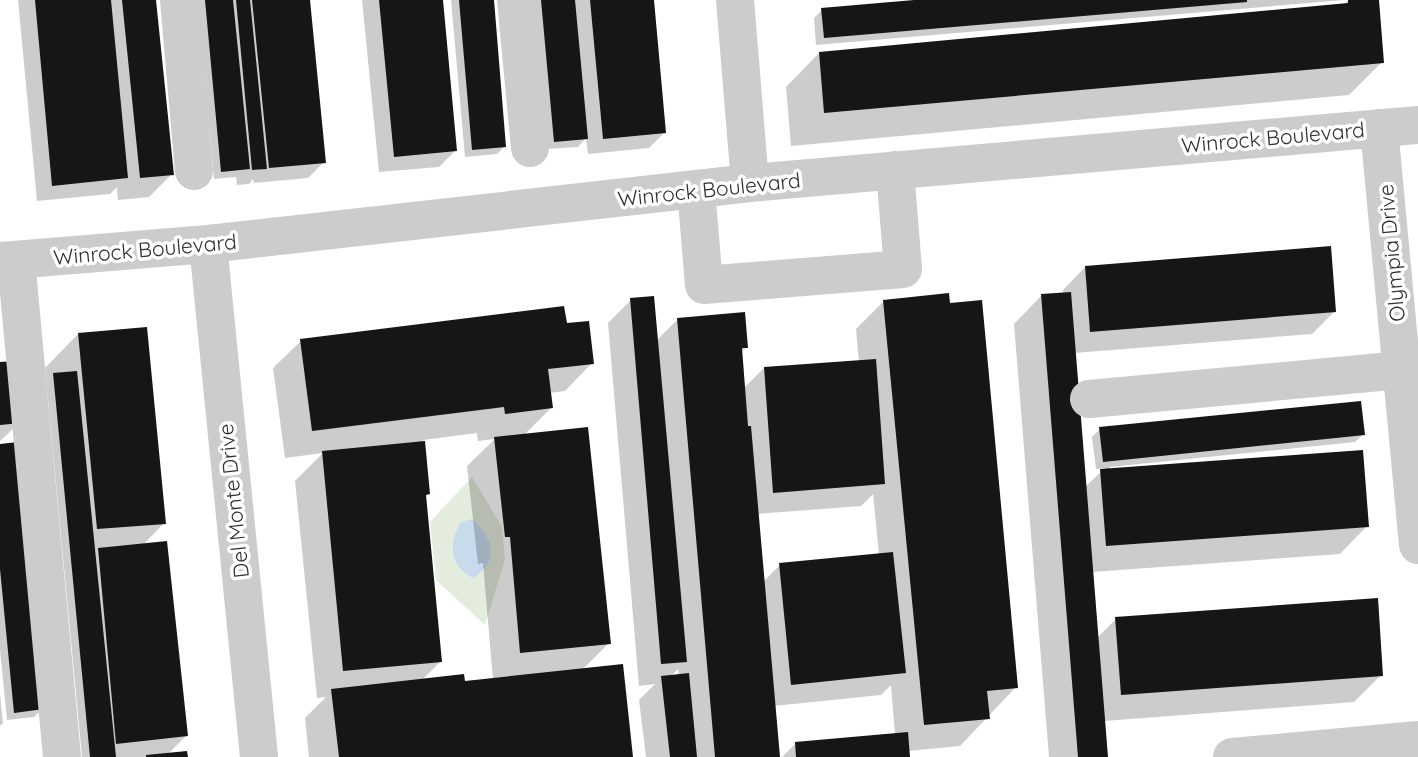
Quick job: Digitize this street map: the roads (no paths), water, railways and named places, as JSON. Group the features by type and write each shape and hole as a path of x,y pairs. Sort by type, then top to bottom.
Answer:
{"street":[{"path":"179,0 194,171"},
{"path":"516,0 530,148"},
{"path":"735,0 750,183"},
{"name":"Winrock Boulevard","path":"8,260 208,244 750,183 1418,125"},
{"name":"Olympia Drive","path":"1379,128 1406,349 1418,545"},
{"path":"696,189 704,285 903,269 895,170"},
{"name":"Del Monte Drive","path":"208,244 259,757"},
{"path":"8,260 62,757"},
{"path":"1089,399 1406,349"},
{"path":"1232,757 1418,740"}],"water":[{"path":"472,519 485,533 490,549 487,564 473,578 459,567 453,553 454,538 461,522"}]}
